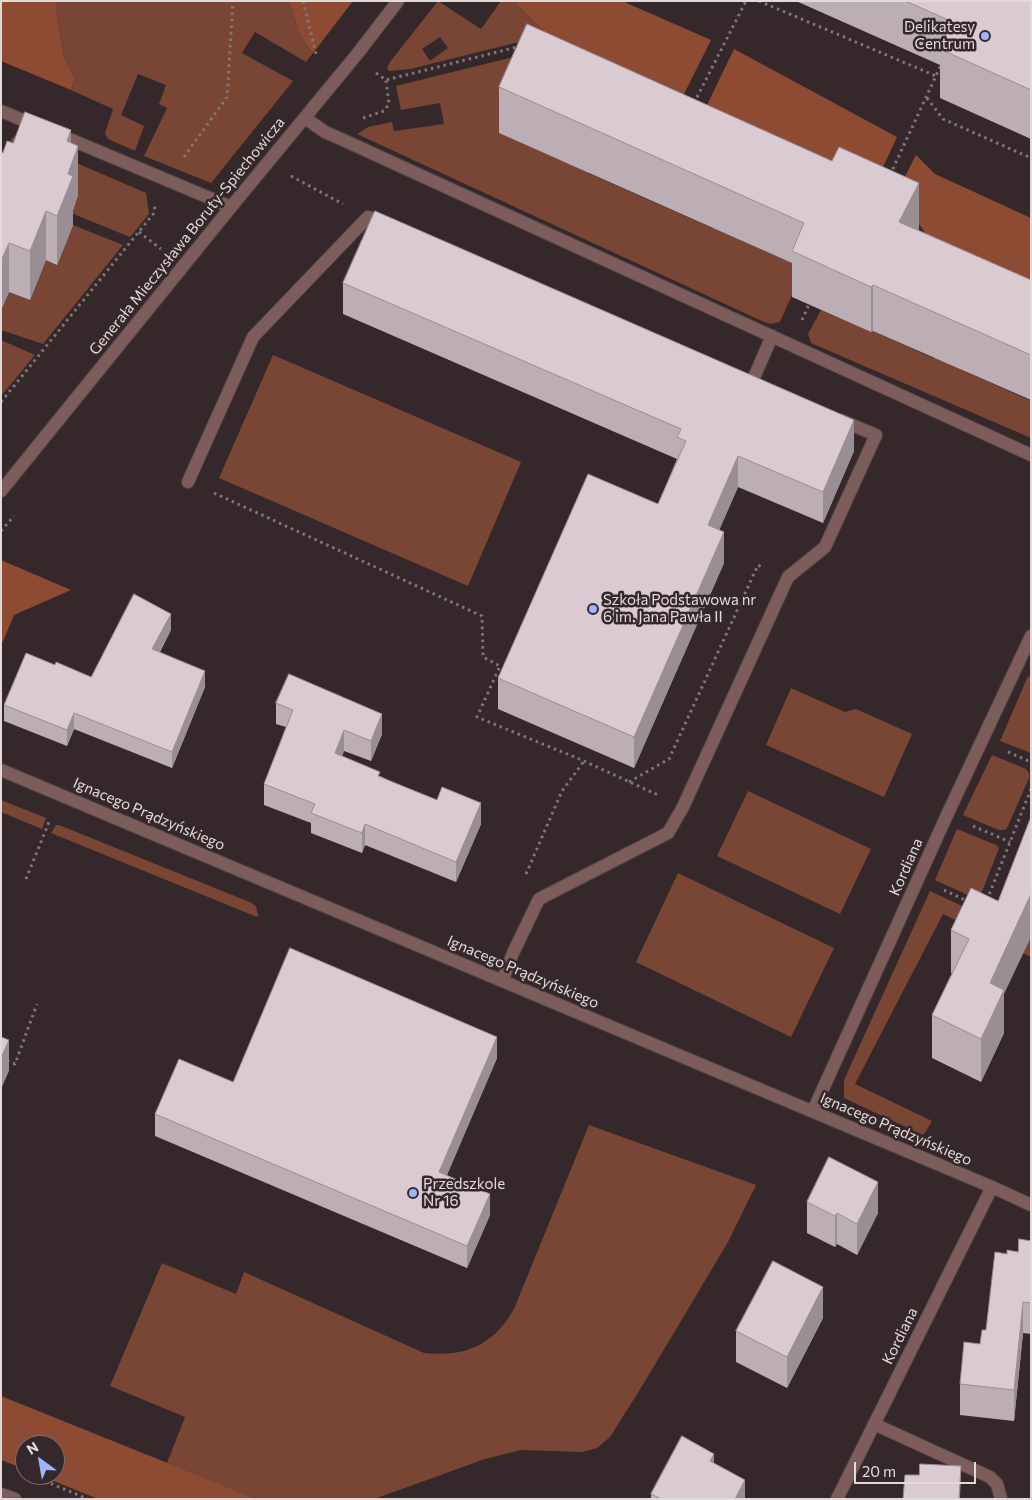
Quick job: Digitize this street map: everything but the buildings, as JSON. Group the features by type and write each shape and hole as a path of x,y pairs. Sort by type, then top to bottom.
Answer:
{"street":[{"name":"Generała Mieczysława Boruty-Spiechowicza","path":"1,491 398,1"},
{"path":"1,111 230,207"},
{"path":"305,118 326,132 341,139 1031,455"},
{"path":"188,482 253,337 368,217 395,229"},
{"path":"752,382 772,336"},
{"path":"502,981 539,899 668,833 683,806 788,577 825,548 876,435 832,416"},
{"name":"Kordiana","path":"813,1111 918,878 1031,636"},
{"name":"Ignacego Prądzyńskiego","path":"1,770 813,1111 1031,1205"},
{"name":"Kordiana","path":"837,1499 992,1187"},
{"path":"874,1424 990,1477 997,1484 1001,1499"},
{"path":"1,1494 14,1499"}],"path":[{"path":"1,402 154,213 157,191 227,97 233,1"},
{"path":"303,1 317,59 323,52"},
{"path":"692,108 746,1"},
{"path":"759,1 936,76"},
{"path":"386,80 526,45"},
{"path":"887,181 944,60"},
{"path":"373,71 386,80 389,104"},
{"path":"927,98 943,120 1031,158"},
{"path":"253,180 275,196 297,169"},
{"path":"291,176 368,217"},
{"path":"188,482 482,616 483,657 500,666 477,717 584,761 683,806"},
{"path":"628,782 669,759 758,565 788,577"},
{"path":"1011,753 1031,762"},
{"path":"522,882 562,791 584,761"},
{"path":"987,902 1031,789"},
{"path":"26,879 52,816"},
{"path":"985,831 1010,842"},
{"path":"918,878 968,901"},
{"path":"1,1058 15,1064 37,1004"},
{"path":"54,1485 88,1499"}],"shaded area":[{"path":"1,1 56,1 56,12 64,58 75,78 71,90 1,61"},
{"path":"56,1 289,1 300,36 313,53 306,62 255,32 242,53 293,81 211,183 144,156 167,108 159,104 166,85 138,74 121,115 144,126 135,151 108,139 105,133 113,109 71,90 75,78 64,58 56,12"},
{"path":"289,1 353,1 313,53 300,36"},
{"path":"438,1 481,29 501,1 517,1 517,5 547,35 410,69 389,71 387,68","holes":["440,37 448,48 430,61 422,49"]},
{"path":"517,1 622,1 711,40 683,96 547,35 517,5"},
{"path":"734,49 897,137 875,184 706,107"},
{"path":"542,50 499,133 560,160 563,154 591,165 588,173 712,228 715,221 743,233 740,240 804,268 780,322 771,324 764,322 357,134 368,127 392,122 394,131 444,124 440,103 401,110 396,86"},
{"path":"14,136 146,193 149,214 130,237 71,213 1,153"},
{"path":"916,155 935,174 1031,218 1031,284 930,240 897,192"},
{"path":"73,225 123,245 43,344 1,330 1,299 6,299 9,292 30,300 46,260"},
{"path":"821,310 933,358 937,351 962,370 1031,401 1031,438 811,343 808,334"},
{"path":"1,340 35,355 1,396"},
{"path":"273,355 521,462 468,586 219,478"},
{"path":"1,560 71,590 14,615 1,646"},
{"path":"1028,676 1031,677 1031,753 1000,741"},
{"path":"791,688 845,712 856,709 912,734 884,797 766,745"},
{"path":"992,755 1026,769 1029,773 1029,778 1005,830 999,830 963,815"},
{"path":"748,791 871,849 840,914 717,856"},
{"path":"1,800 46,818 42,829 1,812"},
{"path":"56,825 252,903 256,907 258,915 257,917 51,833"},
{"path":"957,829 999,848 980,897 972,897 935,880"},
{"path":"678,873 834,948 791,1037 636,962"},
{"path":"930,891 1031,938 1031,957 943,914 855,1084 932,1121 923,1135 844,1098 844,1080"},
{"path":"589,1125 756,1185 728,1242 644,1383 610,1437 597,1448 582,1452 521,1450 485,1459 374,1499 257,1499 167,1463 185,1417 110,1386 162,1263 236,1294 244,1272 424,1353 452,1353 465,1351 476,1346 497,1332 514,1309"},
{"path":"1,1396 257,1499 98,1499 64,1485 65,1435 15,1435 15,1465 1,1460"}],"place":[{"name":"Delikatesy Centrum","path":"985,36"},
{"name":"Szkoła Podstawowa nr 6 im. Jana Pawła II","path":"593,609"},
{"name":"Przedszkole Nr 16","path":"413,1193"}]}
